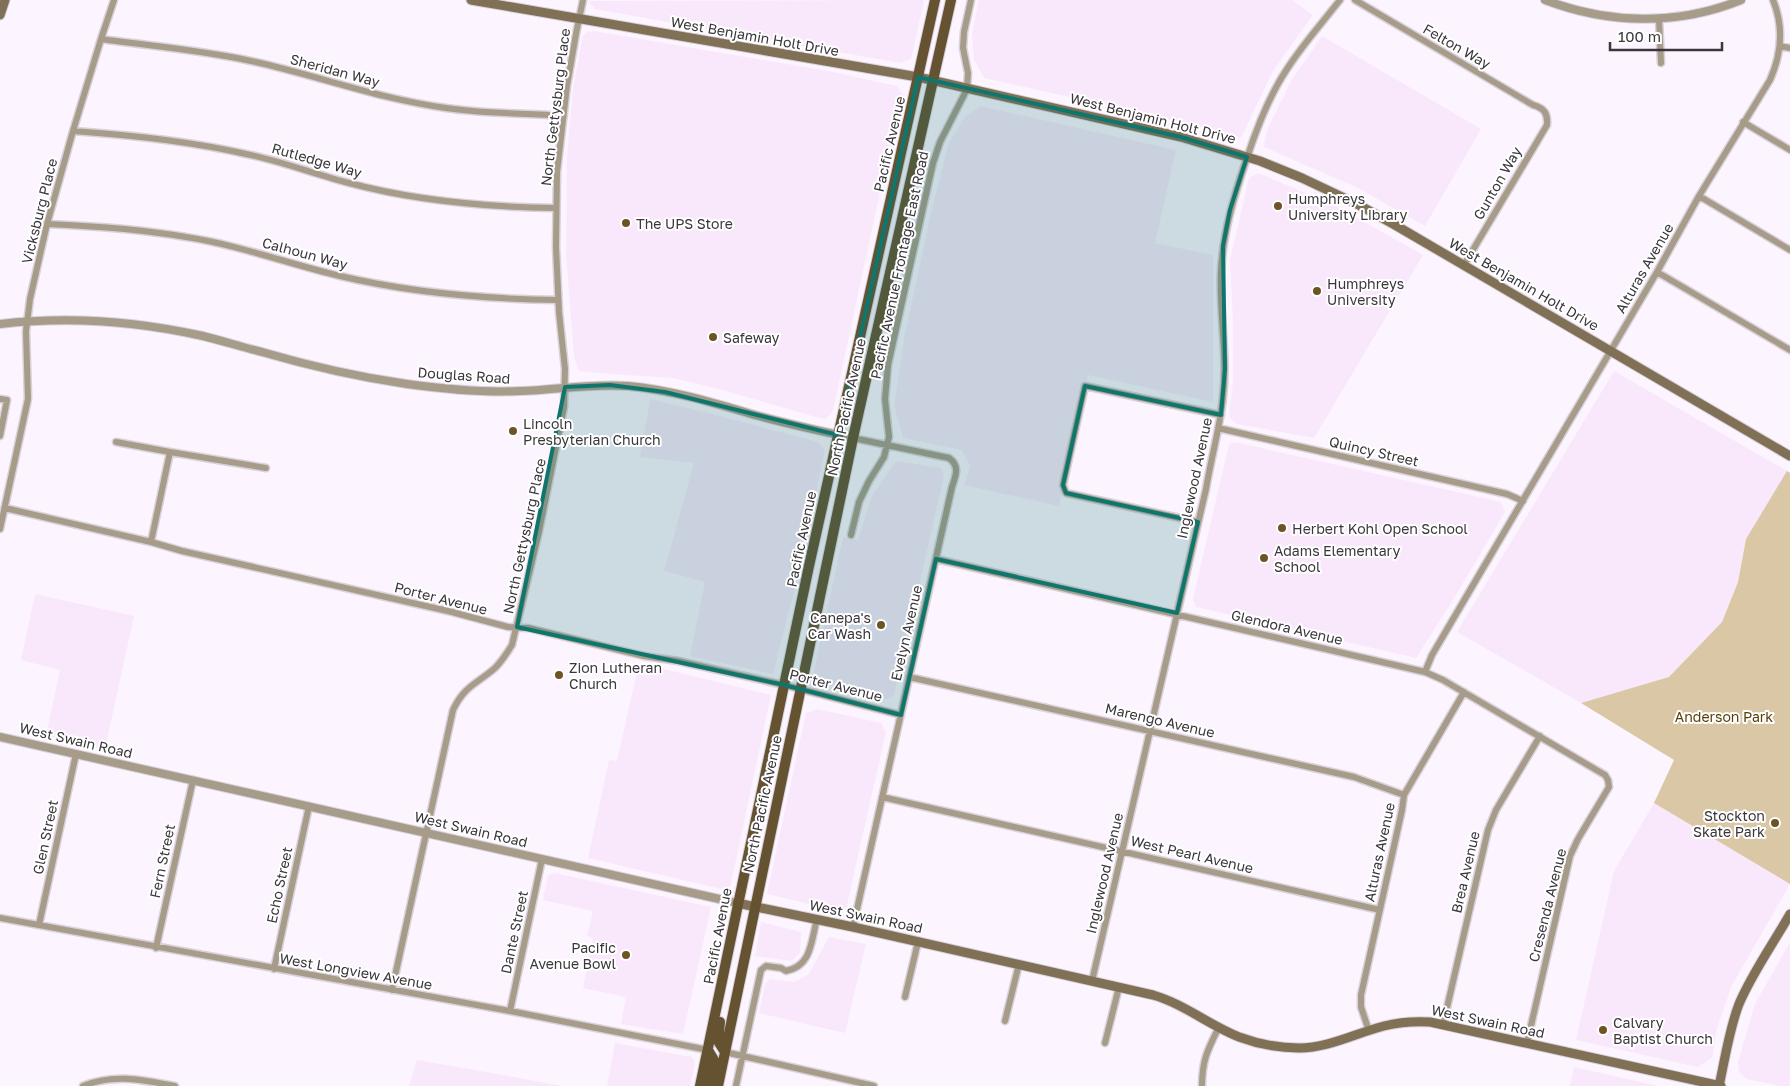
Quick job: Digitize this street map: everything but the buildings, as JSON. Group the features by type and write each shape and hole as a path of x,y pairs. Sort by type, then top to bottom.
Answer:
{"main road":[{"path":"0,15 5,0"},
{"name":"West Benjamin Holt Drive","path":"471,0 933,81 1180,137 1247,157 1302,178 1357,204 1790,456"},
{"name":"Pacific Avenue","path":"700,1086 838,435 935,0"},
{"name":"North Pacific Avenue","path":"718,1086 853,438 951,0"},
{"name":"West Swain Road","path":"738,903 1019,964 1164,999 1238,1036 1257,1043 1301,1048 1324,1045 1397,1023 1418,1021 1720,1086"},
{"path":"1720,1086 1739,1004 1790,914"},
{"path":"718,997 722,1009 718,1040 726,1052"},
{"path":"708,1050 714,1060 709,1086"}],"street":[{"name":"Vicksburg Place","path":"0,529 29,391 27,321 29,304 47,224 73,131 100,39 114,0"},
{"name":"North Gettysburg Place","path":"392,990 453,710 464,692 495,668 506,656 512,645 540,529 564,407 565,387 558,300 557,172 563,116 583,0"},
{"name":"Pacific Avenue Frontage East Road","path":"851,535 861,497 884,457 887,446 889,432 885,393 888,365 929,181 940,142 967,88 968,73 963,48 964,32 971,0"},
{"name":"Inglewood Avenue","path":"1092,981 1221,415 1225,369 1221,293 1223,246 1230,210 1247,157 1269,100 1307,39 1340,0"},
{"name":"Felton Way","path":"1355,0 1534,105 1541,107 1546,113"},
{"path":"1544,0 1584,13 1613,18 1659,19 1716,10 1741,0"},
{"name":"Alturas Avenue","path":"1425,672 1432,655 1657,272 1699,196 1770,80 1778,59 1780,46 1778,14 1773,0"},
{"path":"1659,19 1660,63"},
{"name":"Sheridan Way","path":"100,39 204,52 250,61 406,102 448,108 563,116"},
{"path":"1780,46 1790,48"},
{"name":"Gunton Way","path":"1464,265 1547,125 1546,113"},
{"path":"1744,122 1790,150"},
{"name":"Rutledge Way","path":"73,131 164,139 208,146 297,166 348,183 404,195 456,203 556,208"},
{"path":"1699,196 1790,250"},
{"name":"Calhoun Way","path":"47,224 142,231 188,237 386,286 488,298 558,300"},
{"path":"1657,272 1790,350"},
{"name":"Douglas Road","path":"0,324 27,321 81,320 169,329 213,338 356,376 424,386 484,392 610,385 664,392 688,396 776,421 944,457 954,462"},
{"path":"1198,522 1066,493 1063,485 1085,386 1221,415"},
{"path":"0,399 7,400 0,436"},
{"name":"Quincy Street","path":"1218,428 1507,494 1523,501"},
{"path":"116,442 266,468"},
{"path":"152,542 170,452"},
{"name":"Evelyn Avenue","path":"853,927 952,487 957,472 954,462"},
{"name":"Porter Avenue","path":"5,508 152,542 182,551 448,611 508,627 528,628 644,656 686,663 784,685 901,715"},
{"name":"Glendora Avenue","path":"936,559 1425,672 1443,680 1540,736 1605,775 1608,780"},
{"name":"Marengo Avenue","path":"909,676 1354,777 1404,795"},
{"name":"Alturas Avenue","path":"1369,1031 1361,1007 1360,995 1404,795 1464,692"},
{"name":"West Swain Road","path":"0,736 738,903"},
{"name":"Brea Avenue","path":"1443,1025 1488,830 1496,810 1540,736"},
{"name":"Glen Street","path":"39,925 76,754"},
{"name":"Fern Street","path":"156,948 192,780"},
{"name":"Cresenda Avenue","path":"1527,1043 1570,856 1578,839 1609,788 1608,780"},
{"name":"West Pearl Avenue","path":"882,796 1380,910"},
{"name":"Echo Street","path":"274,969 309,806"},
{"name":"Dante Street","path":"510,1010 542,860"},
{"name":"West Longview Avenue","path":"0,918 156,948 510,1010 708,1050"},
{"path":"736,1086 761,970 766,966 781,968 786,971 793,970 802,964 809,953 817,919"},
{"path":"905,997 918,942"},
{"path":"1005,1021 1019,964"},
{"path":"1105,1043 1119,987"},
{"path":"1202,1086 1205,1054 1219,1027"},
{"path":"726,1052 845,1083 874,1086"},
{"path":"82,1086 101,1080 121,1077 175,1086"}],"highlighted area":[{"path":"918,77 1181,137 1247,157 1230,210 1223,246 1225,369 1221,415 1085,386 1063,485 1066,493 1198,522 1177,613 936,559 901,715 784,685 517,627 565,387 610,385 665,392 838,435"}],"shaded area":[{"path":"924,0 911,59 900,63 595,9 588,1"},
{"path":"979,0 1292,0 1313,15 1273,71 1241,138 1160,117 984,78 974,59 972,34"},
{"path":"594,31 833,72 897,86 904,96 886,165 833,410 825,419 719,389 672,378 611,374 580,371 578,369 574,357 566,254 567,158 573,88 583,36 587,32"},
{"path":"1322,36 1481,129 1425,226 1358,188 1264,147 1267,130 1291,81"},
{"path":"980,106 1176,150 1155,243 1213,255 1213,402 1088,375 1059,506 964,485 970,466 962,450 903,438 894,405 905,334 932,208 949,142 965,117"},
{"name":"Humphreys University","path":"1258,173 1336,206 1423,255 1314,438 1237,424 1229,417 1233,381 1230,260 1249,178"},
{"path":"1614,371 1787,471 1746,539 1738,582 1722,622 1669,677 1581,703 1457,632"},
{"path":"650,399 818,442 825,450 799,573 773,674 690,656 705,582 664,571 694,463 640,457"},
{"path":"1234,442 1501,502 1505,512 1416,658 1196,607 1193,599 1229,444"},
{"path":"896,461 941,468 944,476 894,695 887,699 819,683 814,671 843,537 858,540 872,496"},
{"path":"35,594 134,616 105,749 46,736 60,670 21,660"},
{"path":"639,663 771,695 730,888 726,890 588,858 609,760 617,761"},
{"path":"817,709 881,723 886,732 846,909 839,911 767,894 806,713"},
{"path":"1654,803 1790,884 1732,985 1717,1028 1712,1058 1698,1067 1576,1040 1614,871"},
{"path":"554,873 711,907 683,1034 621,1024 626,997 583,988 593,938 587,936 593,911 543,900 548,876"},
{"path":"761,922 801,932 800,953 792,961 755,956"},
{"path":"829,937 866,944 845,1033 759,1013 765,984 770,979 794,982 808,975"},
{"path":"1790,942 1790,1086 1780,1086 1747,1079 1739,1072 1738,1062 1755,1004"},
{"path":"615,1043 692,1057 695,1062 690,1086 607,1086"},
{"path":"417,1060 509,1076 561,1086 409,1086"},
{"path":"1574,1067 1658,1086 1570,1086"}],"green space":[{"name":"Anderson Park","path":"1787,471 1790,473 1790,884 1654,803 1674,760 1581,703 1669,677 1722,622 1738,582 1746,539"}],"place":[{"name":"Humphreys University Library","path":"1278,206"},
{"name":"The UPS Store","path":"626,223"},
{"name":"Humphreys University","path":"1317,291"},
{"name":"Safeway","path":"713,337"},
{"name":"Lincoln Presbyterian Church","path":"513,431"},
{"name":"Herbert Kohl Open School","path":"1282,528"},
{"name":"Adams Elementary School","path":"1264,558"},
{"name":"Canepa's Car Wash","path":"881,625"},
{"name":"Zion Lutheran Church","path":"559,675"},
{"name":"Stockton Skate Park","path":"1775,823"},
{"name":"Pacific Avenue Bowl","path":"626,955"},
{"name":"Calvary Baptist Church","path":"1603,1030"}]}
